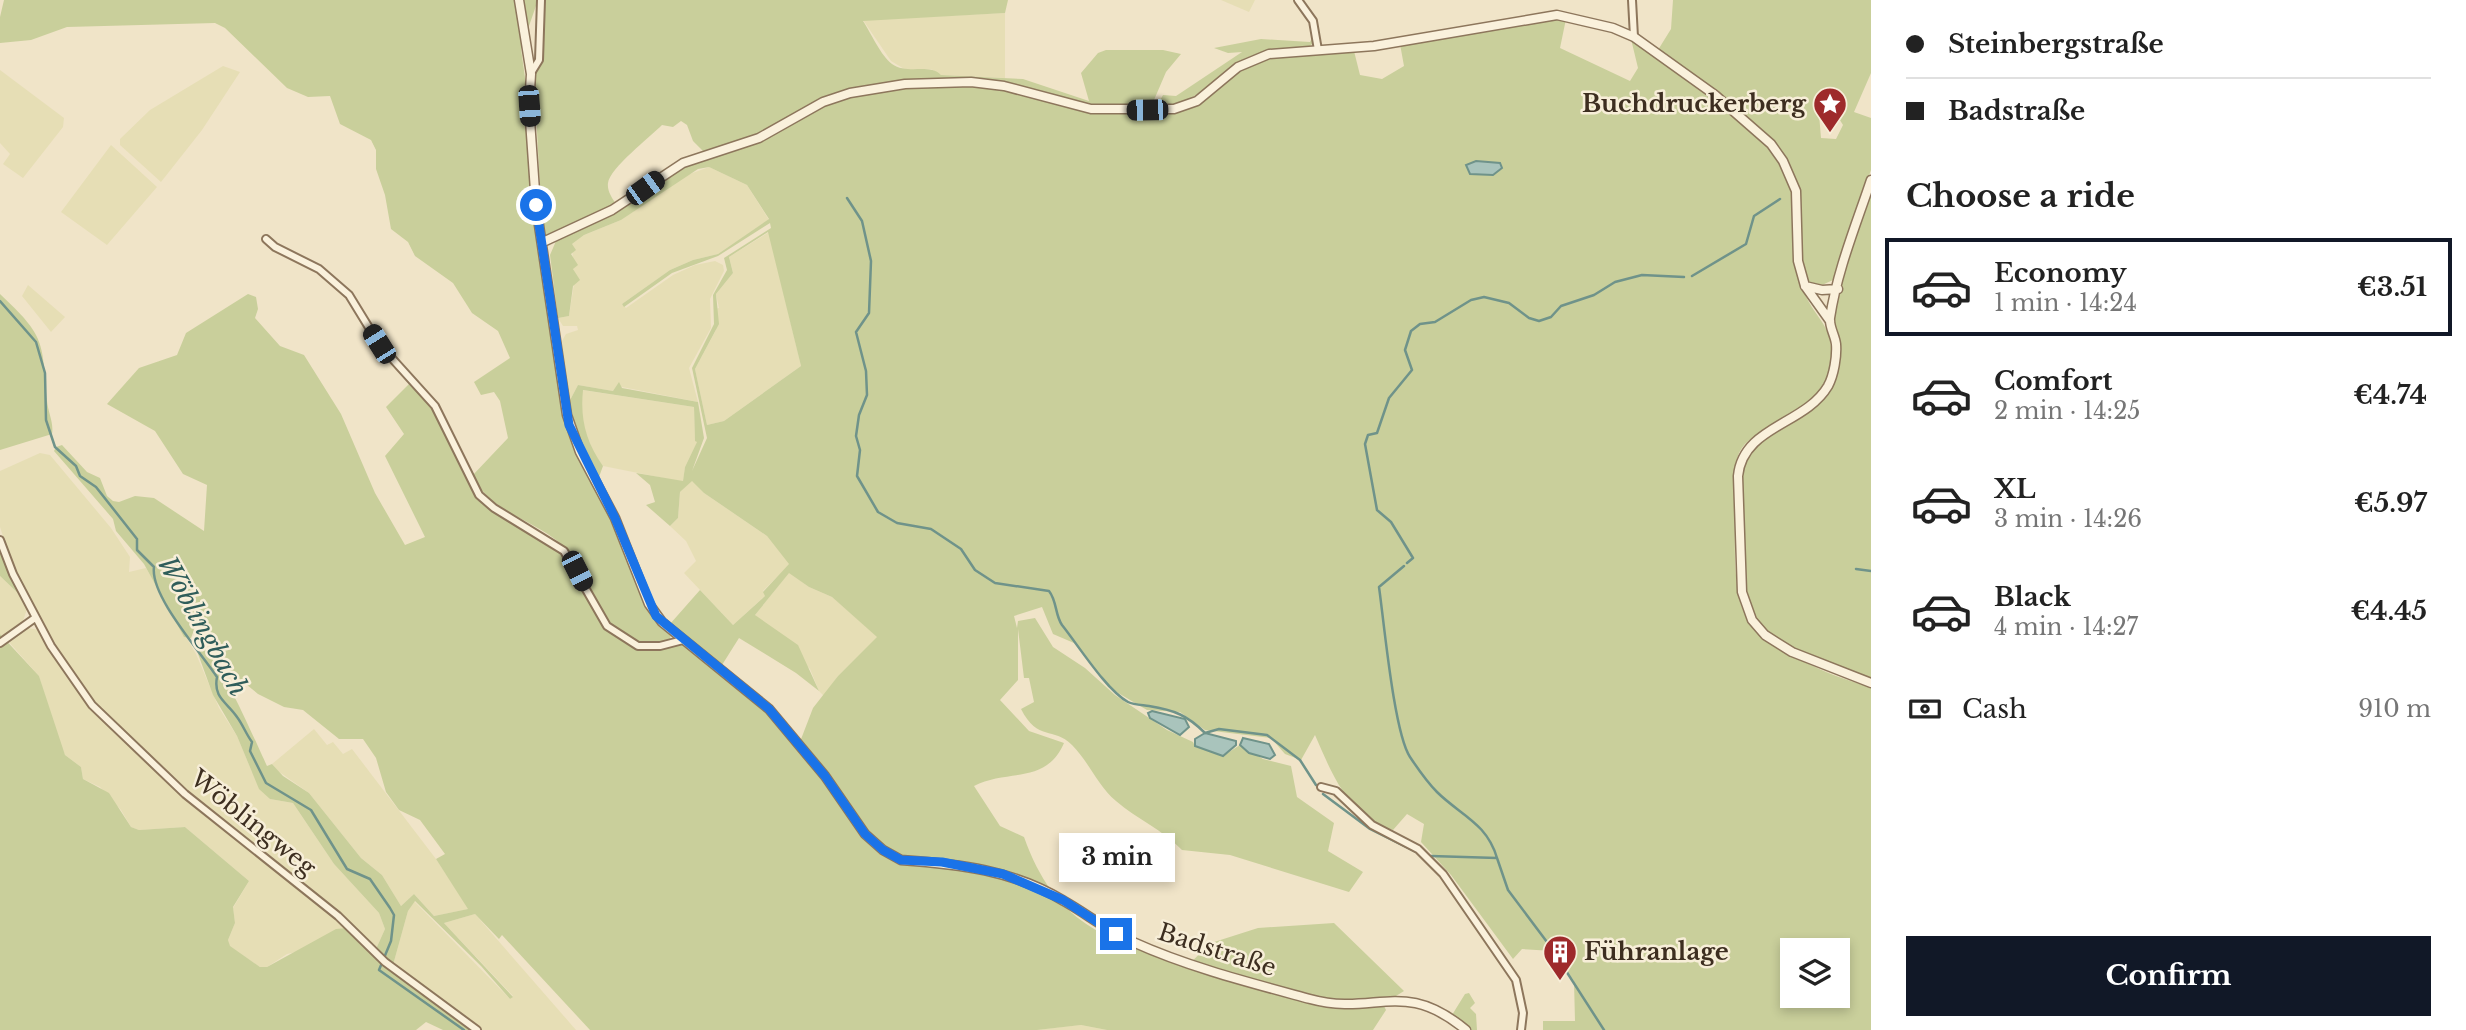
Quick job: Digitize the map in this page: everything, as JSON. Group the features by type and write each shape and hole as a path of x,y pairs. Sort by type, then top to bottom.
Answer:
{"street":[{"name":"Badstraße","path":"519,0 531,74 529,106 535,193 562,389 572,433 615,518 649,604 662,622 769,709 825,776 865,834 893,857 901,860 966,865 1003,874 1063,900 1134,942 1266,987 1336,1004 1388,999 1415,1001 1436,1009 1466,1030"},
{"path":"531,74 539,60 541,0"},
{"path":"1298,0 1313,21 1318,50"},
{"path":"1632,0 1634,37"},
{"path":"543,242 612,210 683,163 759,138 823,102 850,93 905,84 980,82 1091,109 1167,110 1194,103 1232,71 1250,60 1285,51 1388,44 1549,15 1575,19 1634,37 1715,94 1777,151 1796,191 1798,261 1805,286 1830,321 1836,343 1830,382 1825,390 1789,420 1748,446 1740,458 1738,512 1742,592 1752,620 1765,635 1792,652 1871,683"},
{"path":"1830,321 1843,262 1871,180"},
{"path":"266,239 275,247 319,269 349,295 379,344 435,405 479,495 494,508 564,551 607,626 638,646 660,646 683,640"},
{"path":"1805,286 1822,290 1838,289"},
{"name":"Wöblingweg","path":"0,540 35,618 67,673 92,705 185,794 338,916 385,962 477,1030"},
{"path":"0,643 35,618"},
{"path":"1321,787 1336,791 1372,825 1418,849 1443,874 1516,980 1523,1013 1521,1030"}],"shaded area":[{"path":"1221,0 1255,0 1249,12"},
{"path":"1005,13 1005,78 941,75 931,69 906,70 891,61 863,20"},
{"path":"223,66 240,72 202,130 161,182 120,145 120,139 150,110"},
{"path":"0,70 64,118 63,127 23,178 3,164 10,154 0,143"},
{"path":"111,145 157,187 107,245 61,212"},
{"path":"709,167 747,185 769,220 718,254 693,260 670,270 622,304 626,308 673,275 695,265 715,261 723,265 724,271 710,299 711,328 689,368 698,402 622,387 613,391 578,385 568,404 562,341 566,334 578,330 577,326 563,326 558,318 569,316 574,284 572,244 584,235 621,220 687,175"},
{"path":"769,232 801,366 724,421 707,425 695,369 716,330 715,309 719,308 716,294 733,273 729,257"},
{"path":"28,285 65,317 51,332 22,296"},
{"path":"582,390 694,407 695,440 698,441 685,467 683,482 603,466 594,454 580,417"},
{"path":"40,453 50,455 111,528 130,557 129,572 146,568 196,654 219,708 237,736 252,772 270,799 293,803 334,864 379,913 385,929 376,949 340,914 187,792 94,703 53,645 15,573 0,527 0,471"},
{"path":"692,480 704,493 767,536 790,564 763,591 766,595 733,625 684,573 696,561 686,541 670,526 678,518 680,492"},
{"path":"789,572 809,587 832,597 878,637 838,676 824,696 819,691 810,669 755,615"},
{"path":"0,576 21,596 27,609 23,621 4,637 0,634"},
{"path":"28,628 39,630 65,675 90,707 184,796 347,928 300,951 287,954 267,967 260,967 229,946 228,940 235,923 233,908 249,881 185,827 139,830 131,827 121,810 100,787 83,779 81,767 65,755 58,739 39,676 8,641"},
{"path":"314,729 327,745 333,742 343,754 352,749 436,859 469,909 434,916 414,894 401,906 382,875 361,858 309,793 278,771 272,764"},
{"path":"414,901 510,999 513,996 444,923 475,914 576,1030 481,1030 393,965 408,911"},
{"path":"1081,1025 1107,1030 1037,1030 1053,1028"}],"green space":[{"path":"4,0 538,0 521,49 529,106 539,242 563,416 577,453 612,519 646,606 671,635 670,639 647,644 629,640 603,612 572,556 560,543 490,499 472,476 508,438 500,401 494,392 481,395 474,382 510,358 498,331 472,313 453,283 415,256 408,242 391,229 385,195 376,169 376,150 371,140 340,124 330,96 308,97 287,88 225,28 215,23 67,27 31,40 0,43 0,17"},
{"path":"545,0 1008,0 1005,13 863,21 884,56 898,67 931,70 941,75 1023,79 1089,101 1081,73 1098,53 1106,50 1163,50 1181,54 1166,72 1151,107 1091,106 991,80 904,81 840,92 757,135 703,151 693,141 687,125 681,121 673,127 662,125 623,161 610,177 608,189 616,204 543,242 534,76 543,61"},
{"path":"1673,0 1871,0 1871,73 1854,112 1871,118 1871,170 1833,280 1822,285 1808,285 1801,260 1799,190 1763,132 1717,92 1658,50 1671,29","holes":["1819,114 1838,117 1843,125 1836,139 1821,138"]},
{"path":"1554,18 1566,19 1560,48 1630,81 1638,68 1631,39 1725,106 1769,148 1784,170 1795,204 1799,276 1807,299 1828,332 1830,369 1817,394 1794,412 1756,435 1740,451 1734,476 1737,582 1741,605 1748,620 1777,646 1816,668 1871,687 1871,1030 1543,1030 1543,1021 1575,1021 1574,981 1553,951 1522,949 1513,959 1451,875 1421,842 1424,824 1407,814 1393,830 1365,816 1344,793 1315,735 1301,760 1285,754 1271,738 1205,730 1180,712 1147,710 1108,687 1074,643 1053,634 1042,607 1014,616 1017,628 1018,621 1035,618 1053,647 1085,668 1115,695 1167,730 1193,742 1195,746 1223,756 1240,745 1263,759 1291,766 1297,797 1334,823 1328,851 1363,872 1349,892 1230,855 1182,850 1110,795 1084,759 1065,739 1040,730 1027,719 1021,709 1034,702 1029,678 1024,678 1018,629 1018,680 1000,700 1029,731 1064,743 1047,765 1036,771 974,786 1000,826 1024,837 1051,890 1086,924 1131,947 1187,966 1211,943 1258,928 1334,923 1404,991 1383,1004 1386,1010 1373,1030 1107,1030 1081,1025 1037,1030 590,1030 502,935 499,939 475,914 444,923 513,997 510,999 481,966 415,901 408,911 393,965 376,949 385,929 379,913 334,864 293,803 270,799 259,789 237,736 213,695 197,651 202,646 218,665 267,766 272,764 283,776 309,793 361,858 382,875 401,906 414,894 434,916 468,909 436,859 445,854 420,820 399,810 386,792 376,758 363,739 339,739 303,710 284,707 258,694 231,672 224,663 218,640 198,620 191,623 194,630 191,638 184,637 144,564 116,531 113,519 54,451 62,445 87,472 100,478 107,496 113,501 119,502 135,496 154,498 204,531 207,485 183,474 155,431 107,404 139,368 177,355 186,333 248,294 256,297 258,309 255,318 280,346 304,355 341,414 375,493 405,545 425,537 385,456 404,434 386,407 412,381 428,398 444,425 478,496 558,547 606,628 637,647 648,649 682,644 766,712 798,747 813,708 838,676 877,637 832,597 809,587 789,573 755,615 798,645 819,691 796,673 739,638 722,665 670,624 700,590 733,625 765,596 763,592 789,564 767,536 704,493 692,481 680,492 678,518 670,526 646,505 655,502 650,485 636,473 683,481 685,467 697,442 694,407 583,390 582,411 586,430 592,448 603,466 599,477 575,431 568,404 578,385 613,391 619,382 622,388 698,402 704,438 692,471 707,438 692,368 714,324 713,295 727,270 724,258 771,228 770,223 718,256 672,273 624,307 622,304 670,270 693,260 718,254 769,219 747,185 709,167 698,169 621,220 584,235 572,244 576,250 571,254 578,265 573,269 580,280 573,286 569,316 558,318 550,255 556,241 685,165 732,150 842,98 905,87 971,85 991,86 1100,113 1174,112 1195,106 1234,73 1270,57 1354,51 1360,75 1382,79 1404,66 1400,44","holes":["1476,161 1500,163 1478,174 1470,174 1466,165","768,232 801,366 724,421 707,425 695,369 719,324 716,294 733,273 729,257"]},
{"path":"1314,34 1314,42 1310,46 1270,51 1246,58 1185,101 1157,106 1163,95 1176,96 1242,52 1228,53 1214,48 1261,39 1310,42"},
{"path":"1871,189 1871,679 1791,648 1768,632 1757,619 1745,581 1742,476 1744,460 1751,449 1791,423 1828,392 1834,383 1840,343 1834,321 1846,263"},
{"path":"0,294 26,320 39,341 52,434 0,450"},
{"path":"0,548 21,596 0,576"},
{"path":"0,634 39,676 65,755 81,767 83,779 109,793 131,827 139,830 185,827 249,881 233,907 235,923 228,940 230,946 260,967 267,967 336,929 347,928 382,964 472,1030 443,1030 426,1022 416,1030 0,1030"},
{"path":"1469,993 1475,1003 1470,1008 1476,1014 1477,1030 1471,1030 1452,1015 1465,994"}],"water":[{"path":"1476,161 1500,163 1502,168 1493,175 1470,174 1466,165"},
{"path":"1152,711 1185,719 1189,727 1180,735 1150,718 1148,713"},
{"path":"1205,733 1236,741 1236,745 1223,756 1195,746 1195,739"},
{"path":"1243,738 1269,744 1275,755 1270,759 1249,753 1240,745"}],"waterway":[{"path":"847,198 862,221 871,261 869,313 856,332 866,371 867,395 859,415 856,436 860,450 857,476 878,512 897,523 931,529 961,549 975,570 995,583 1049,591 1062,625 1102,678 1128,702 1173,712 1186,718 1205,733 1219,729 1267,735 1300,760 1316,785"},
{"path":"1692,276 1746,244 1754,216 1780,199"},
{"path":"1407,563 1413,558 1391,522 1377,510 1365,444 1368,435 1377,433 1389,398 1412,370 1405,350 1411,331 1420,324 1435,322 1471,300 1484,297 1509,303 1529,318 1539,321 1551,317 1561,306 1594,295 1615,282 1642,275 1684,277"},
{"name":"Wöblingbach","path":"0,301 36,342 45,373 46,420 55,447 76,466 80,476 96,487 137,539 137,550 154,567 155,579 168,608 217,677 219,695 252,742 250,751 266,783 311,810 347,869 370,879 394,915 391,941 379,970 464,1030"},
{"path":"1404,566 1379,587 1394,702 1404,744 1410,757 1433,788 1487,836 1497,858"},
{"path":"1856,569 1871,571"},
{"path":"1323,794 1370,829 1418,853"},
{"path":"1431,856 1497,858 1508,890 1550,946 1604,1030"}],"place":[{"name":"Buchdruckerberg","path":"1830,134"},
{"name":"Führanlage","path":"1560,982"}],"route":[{"path":"536,205 566,415 580,452 615,518 656,616 678,637 769,709 825,776 865,834 893,857 901,860 966,865 1003,874 1063,900 1116,934"}]}
